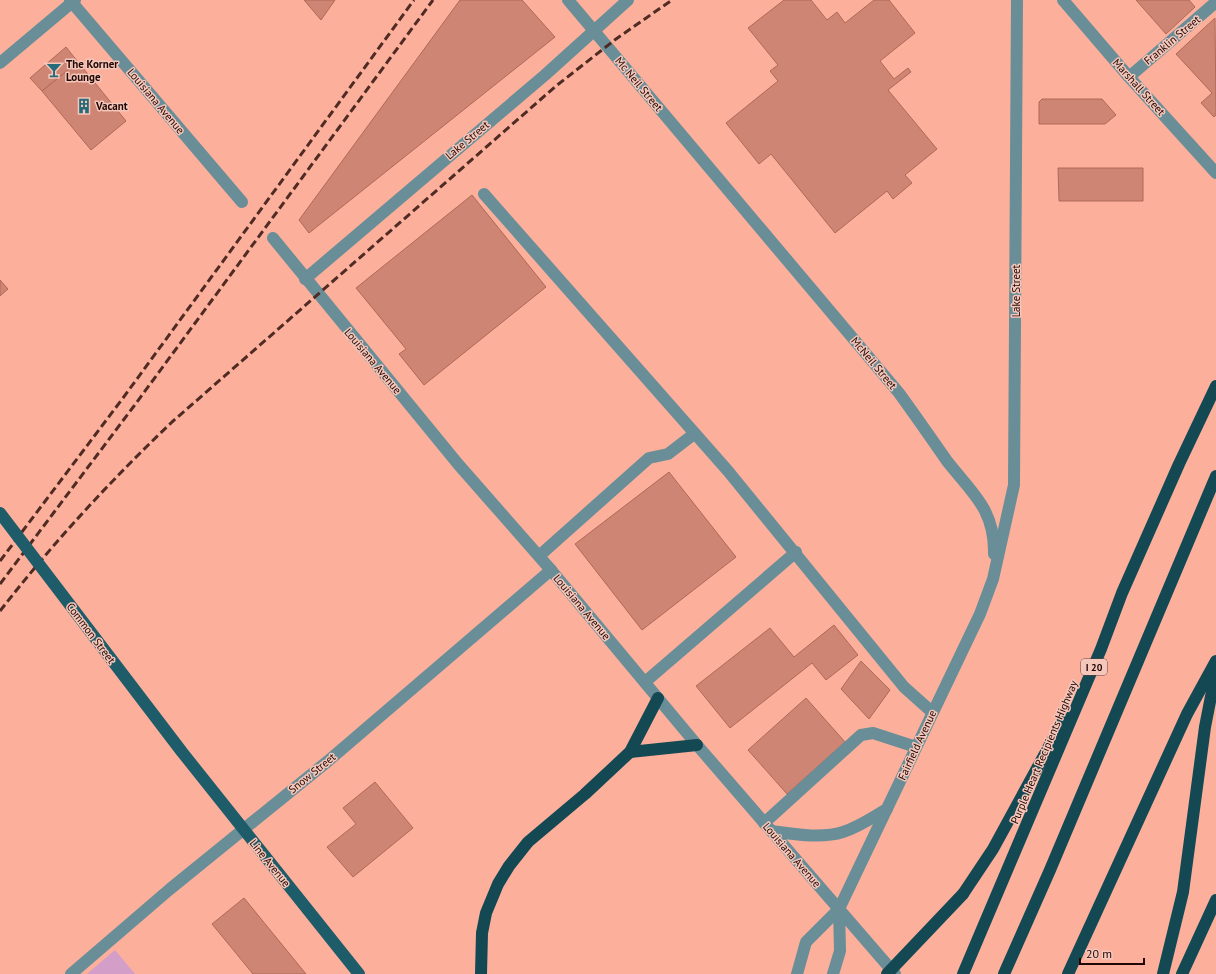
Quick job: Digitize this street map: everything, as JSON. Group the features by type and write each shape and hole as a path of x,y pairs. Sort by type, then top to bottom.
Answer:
{"highway":[{"name":"Purple Heart Recipients Highway","path":"963,974 1102,649 1122,593 1179,464 1216,386"},
{"path":"1004,974 1050,870 1216,476"},
{"path":"887,974 963,894 993,849 1102,649"},
{"path":"1068,974 1187,714 1216,661"},
{"path":"1163,974 1183,892 1205,727 1216,671"},
{"path":"481,974 482,933 486,913 498,884 509,866 528,842 585,794 630,752 658,698"},
{"path":"630,752 697,744"},
{"path":"1182,974 1216,900"}],"main road":[{"name":"Common Street","path":"0,513 182,752"},
{"name":"Line Avenue","path":"182,752 359,974"}],"street":[{"name":"Mc Neil Street","path":"568,0 710,168"},
{"name":"Lake Street","path":"305,279 545,75 628,0"},
{"name":"Lake Street","path":"993,579 1014,484 1017,0"},
{"name":"Marshall Street","path":"1063,0 1129,77 1216,173"},
{"path":"0,63 72,1"},
{"name":"Louisiana Avenue","path":"72,1 242,202"},
{"name":"Franklin Street","path":"1129,77 1216,2"},
{"name":"McNeil Street","path":"710,168 899,393 948,462 975,493 991,522 994,543 993,579"},
{"path":"484,194 796,552 904,688 932,712"},
{"name":"Louisiana Avenue","path":"273,238 305,279 458,464 551,570 697,744 895,974"},
{"path":"539,556 648,458 668,454 694,434"},
{"path":"645,682 796,552"},
{"name":"Snow Street","path":"71,974 170,889 328,761 551,570"},
{"name":"Fairfield Avenue","path":"797,974 806,942 839,909 980,614 993,579"},
{"path":"768,827 861,735 873,733 916,747"},
{"path":"768,827 811,835 832,835 844,832 864,823 887,809"},
{"name":"Fairfield Avenue","path":"833,974 840,951 839,909"}],"shaded area":[{"path":"115,950 135,974 87,974"}],"building":[{"path":"304,0 335,0 321,20"},
{"path":"460,0 522,0 555,37 309,233 299,220"},
{"path":"784,0 811,0 827,20 837,12 845,23 874,0 889,0 915,33 880,61 894,79 908,68 911,72 888,90 937,149 905,175 912,183 893,199 887,191 835,233 771,154 759,164 726,123 778,81 770,71 778,65 748,28"},
{"path":"1136,0 1189,0 1195,7 1166,34"},
{"path":"1215,18 1216,115 1214,117 1201,103 1212,93 1176,54"},
{"name":"The Korner Lounge","path":"66,47 78,62 42,91 30,78"},
{"name":"Vacant","path":"78,62 126,121 91,150 42,91"},
{"path":"1042,99 1102,99 1116,115 1105,124 1039,124 1039,102"},
{"path":"1058,168 1143,168 1143,201 1059,201"},
{"path":"472,195 546,287 424,385 399,354 406,349 356,288"},
{"path":"0,280 8,289 0,296"},
{"path":"669,472 736,557 642,630 575,544"},
{"path":"834,625 858,655 826,680 812,663 730,728 696,686 770,628 794,657"},
{"path":"861,661 890,690 869,719 841,689"},
{"path":"806,698 845,742 787,794 748,750"},
{"path":"375,782 413,828 353,877 327,847 356,824 343,808"},
{"path":"244,898 306,974 253,974 212,924"}],"railway":[{"path":"0,561 123,398 414,0"},
{"path":"0,584 134,406 433,0"},
{"path":"0,611 61,537 172,422 556,86 616,39 672,0"}],"place":[{"name":"The Korner Lounge","path":"54,70"},
{"name":"Vacant","path":"84,106"}]}
